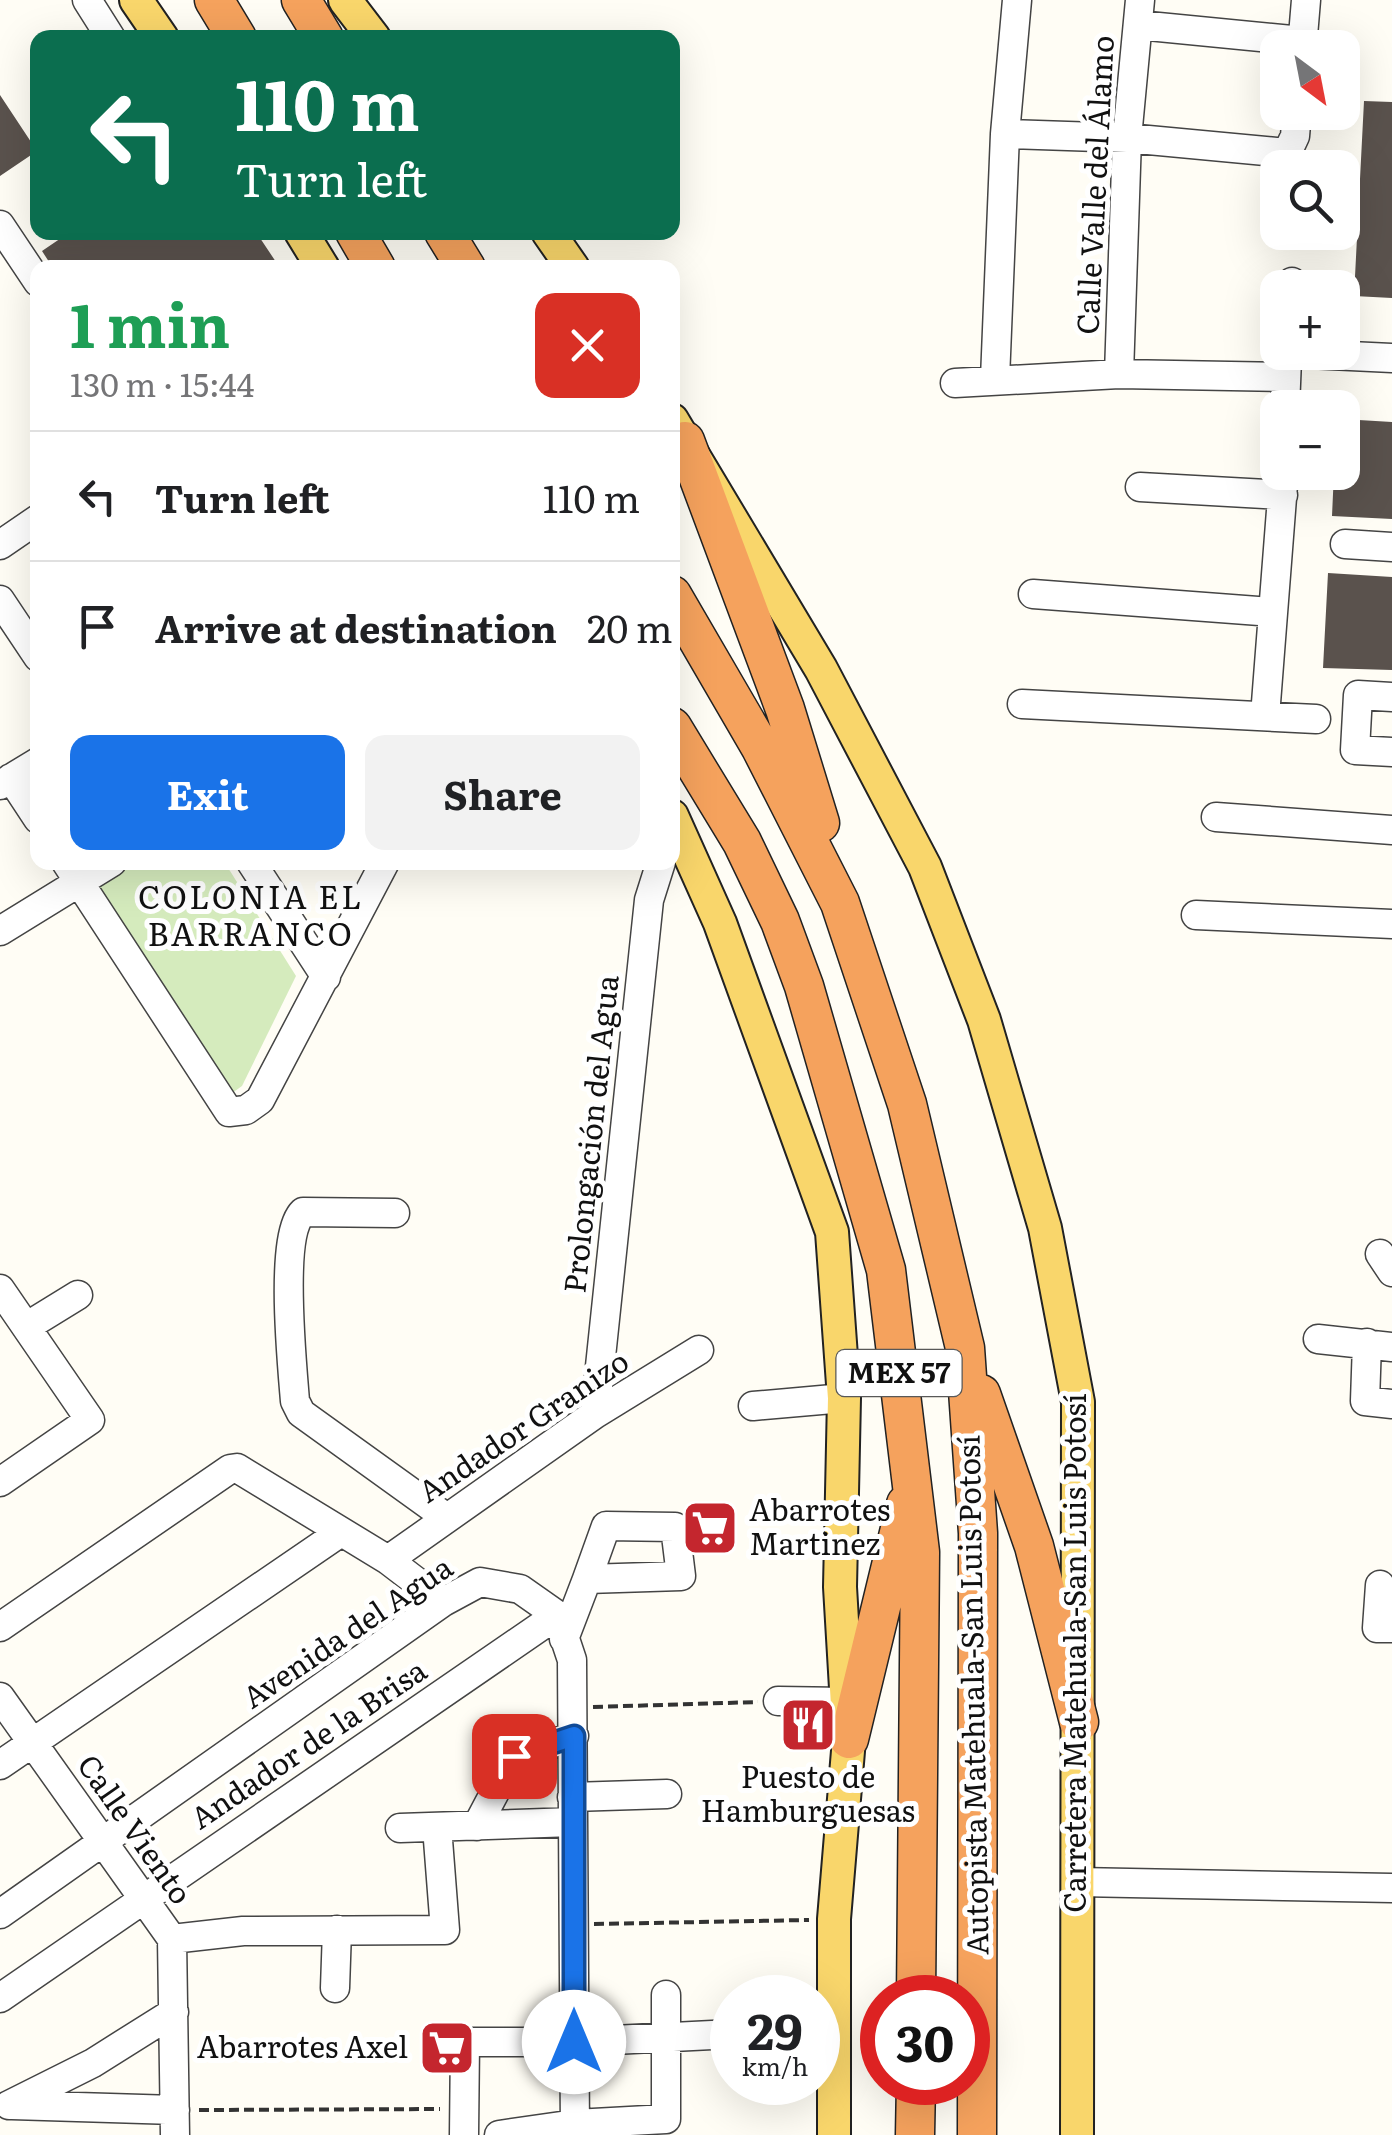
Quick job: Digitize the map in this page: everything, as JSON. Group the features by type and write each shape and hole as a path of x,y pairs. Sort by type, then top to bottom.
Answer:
{"highway":[{"path":"214,0 232,30"},
{"path":"301,0 319,30"},
{"path":"680,434 785,709 840,902"},
{"name":"Autopista Matehuala-San Luis Potosí","path":"680,610 761,748 840,902 907,1104 966,1348 978,1534 977,2135"},
{"name":"MEX 57","path":"680,740 742,842 780,921 829,1070 886,1270 920,1552 916,1975"},
{"path":"680,756 706,783"},
{"path":"966,1348 1034,1546 1079,1722"},
{"path":"850,1739 912,1482"},
{"path":"915,2135 916,2105"}],"main road":[{"path":"136,0 157,30"},
{"path":"160,0 177,30"},
{"path":"345,0 368,30"},
{"name":"Carretera Matehuala-San Luis Potosí","path":"680,433 821,668 925,867 984,1020 1045,1228 1078,1402 1077,2135"},
{"path":"680,837 720,923 832,1232 844,1398 840,1587 850,1739 830,1975"},
{"path":"832,2105 834,2135"}],"street":[{"path":"87,0 106,30"},
{"path":"995,379 1005,134 1017,0"},
{"path":"1303,30 1306,0"},
{"path":"1139,13 1260,36"},
{"name":"Calle Valle del Álamo","path":"1119,374 1127,138 1139,13"},
{"path":"1005,134 1127,138 1288,151 1296,130"},
{"path":"0,225 30,270"},
{"path":"1360,359 1392,358"},
{"path":"955,383 1260,363"},
{"path":"1140,486 1260,484"},
{"path":"1265,716 1283,490"},
{"path":"0,545 30,525"},
{"path":"1345,544 1392,547"},
{"path":"1032,594 1274,612"},
{"path":"0,600 30,645"},
{"path":"1392,696 1358,694 1355,750 1392,752"},
{"path":"1022,704 1316,719"},
{"path":"30,767 6,782 30,810"},
{"path":"1216,817 1392,830"},
{"path":"256,870 326,977"},
{"path":"0,931 72,872 229,1112 246,1110 260,1100 381,870"},
{"name":"Prolongación del Agua","path":"596,1414 649,900 659,870"},
{"path":"1196,915 1392,924"},
{"path":"396,1213 303,1212 295,1222 288,1302 294,1401 301,1413 447,1518"},
{"path":"0,1289 90,1420 0,1482"},
{"path":"26,1327 78,1295"},
{"path":"1318,1339 1380,1345 1364,1401 1392,1404"},
{"name":"Andador Granizo","path":"388,1560 596,1414 698,1350"},
{"path":"754,1406 844,1398"},
{"path":"0,1627 230,1470 244,1469 388,1560 443,1602"},
{"path":"575,2129 572,1660 560,1627 587,1580 606,1526 675,1527 681,1576 587,1580"},
{"path":"0,1765 341,1532"},
{"name":"Avenida del Agua","path":"0,1914 443,1602 480,1582 520,1589 560,1627"},
{"path":"1380,1586 1377,1628 1392,1628"},
{"name":"Andador de la Brisa","path":"0,1998 141,1899 560,1627"},
{"name":"Calle Viento","path":"0,1697 172,1939 175,2122"},
{"path":"778,1701 847,1702"},
{"path":"478,1826 514,1756 573,1722"},
{"path":"400,1828 478,1826 667,1794"},
{"path":"172,1939 243,1930 445,1930 437,1827"},
{"path":"1078,1882 1392,1888"},
{"path":"335,1988 337,1930"},
{"path":"499,2135 666,2119 666,1995"},
{"path":"5,2106 93,2063 174,2012"},
{"path":"464,2122 465,2042 710,2035"},
{"path":"5,2106 175,2122"}],"path":[{"path":"573,1722 778,1701"},
{"path":"574,1924 834,1919"},
{"path":"175,2122 464,2122"}],"green space":[{"path":"120,870 229,870 296,976 242,1086 228,1096 96,885"}],"building":[{"path":"0,95 30,140 30,156 0,176"},
{"path":"1364,101 1392,102 1392,298 1360,296 1360,270 1355,270 1356,250 1360,250"},
{"path":"58,240 261,240 275,260 48,260 42,251"},
{"path":"1360,420 1392,422 1392,519 1332,516 1333,490 1360,490"},
{"path":"1328,573 1392,577 1392,670 1323,668"}],"place":[{"name":"Abarrotes Martinez","path":"710,1528"},
{"name":"Puesto de Hamburguesas","path":"808,1725"},
{"name":"Abarrotes Axel","path":"447,2048"}],"district":[{"name":"COLONIA EL BARRANCO","path":"251,916"}],"route":[{"path":"514,1756 574,1736 574,2042"}]}
